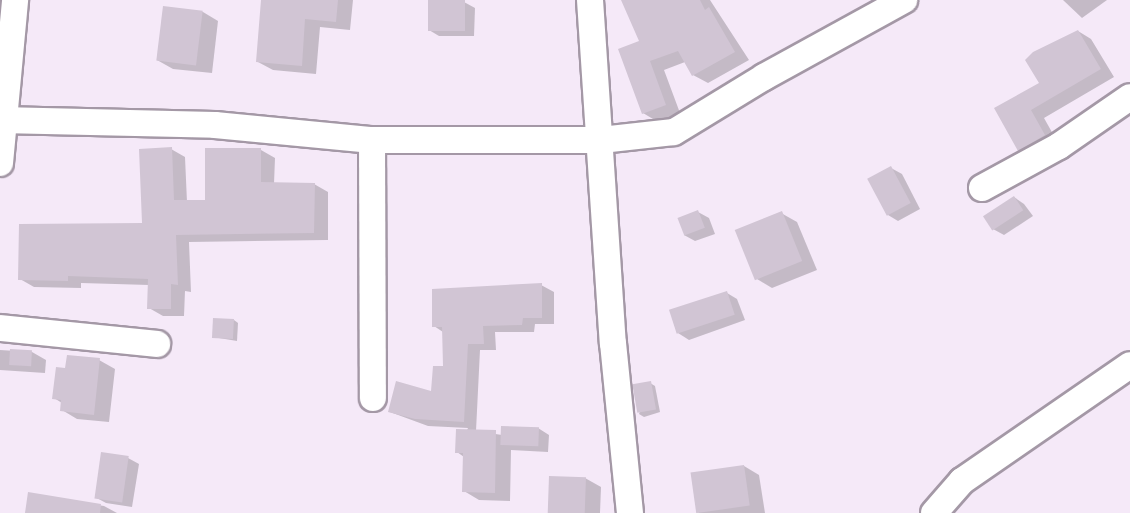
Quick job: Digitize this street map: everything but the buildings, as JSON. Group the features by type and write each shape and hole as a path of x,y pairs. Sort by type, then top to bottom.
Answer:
{"street":[{"path":"0,163 8,49 15,0"},
{"path":"590,0 613,343 630,513"},
{"path":"3,120 215,125 372,140 601,140 674,132 764,77 904,0"},
{"path":"982,188 1059,146 1130,97"},
{"path":"372,140 373,398"},
{"path":"0,328 157,344"},
{"path":"934,513 962,481 1130,365"}]}
